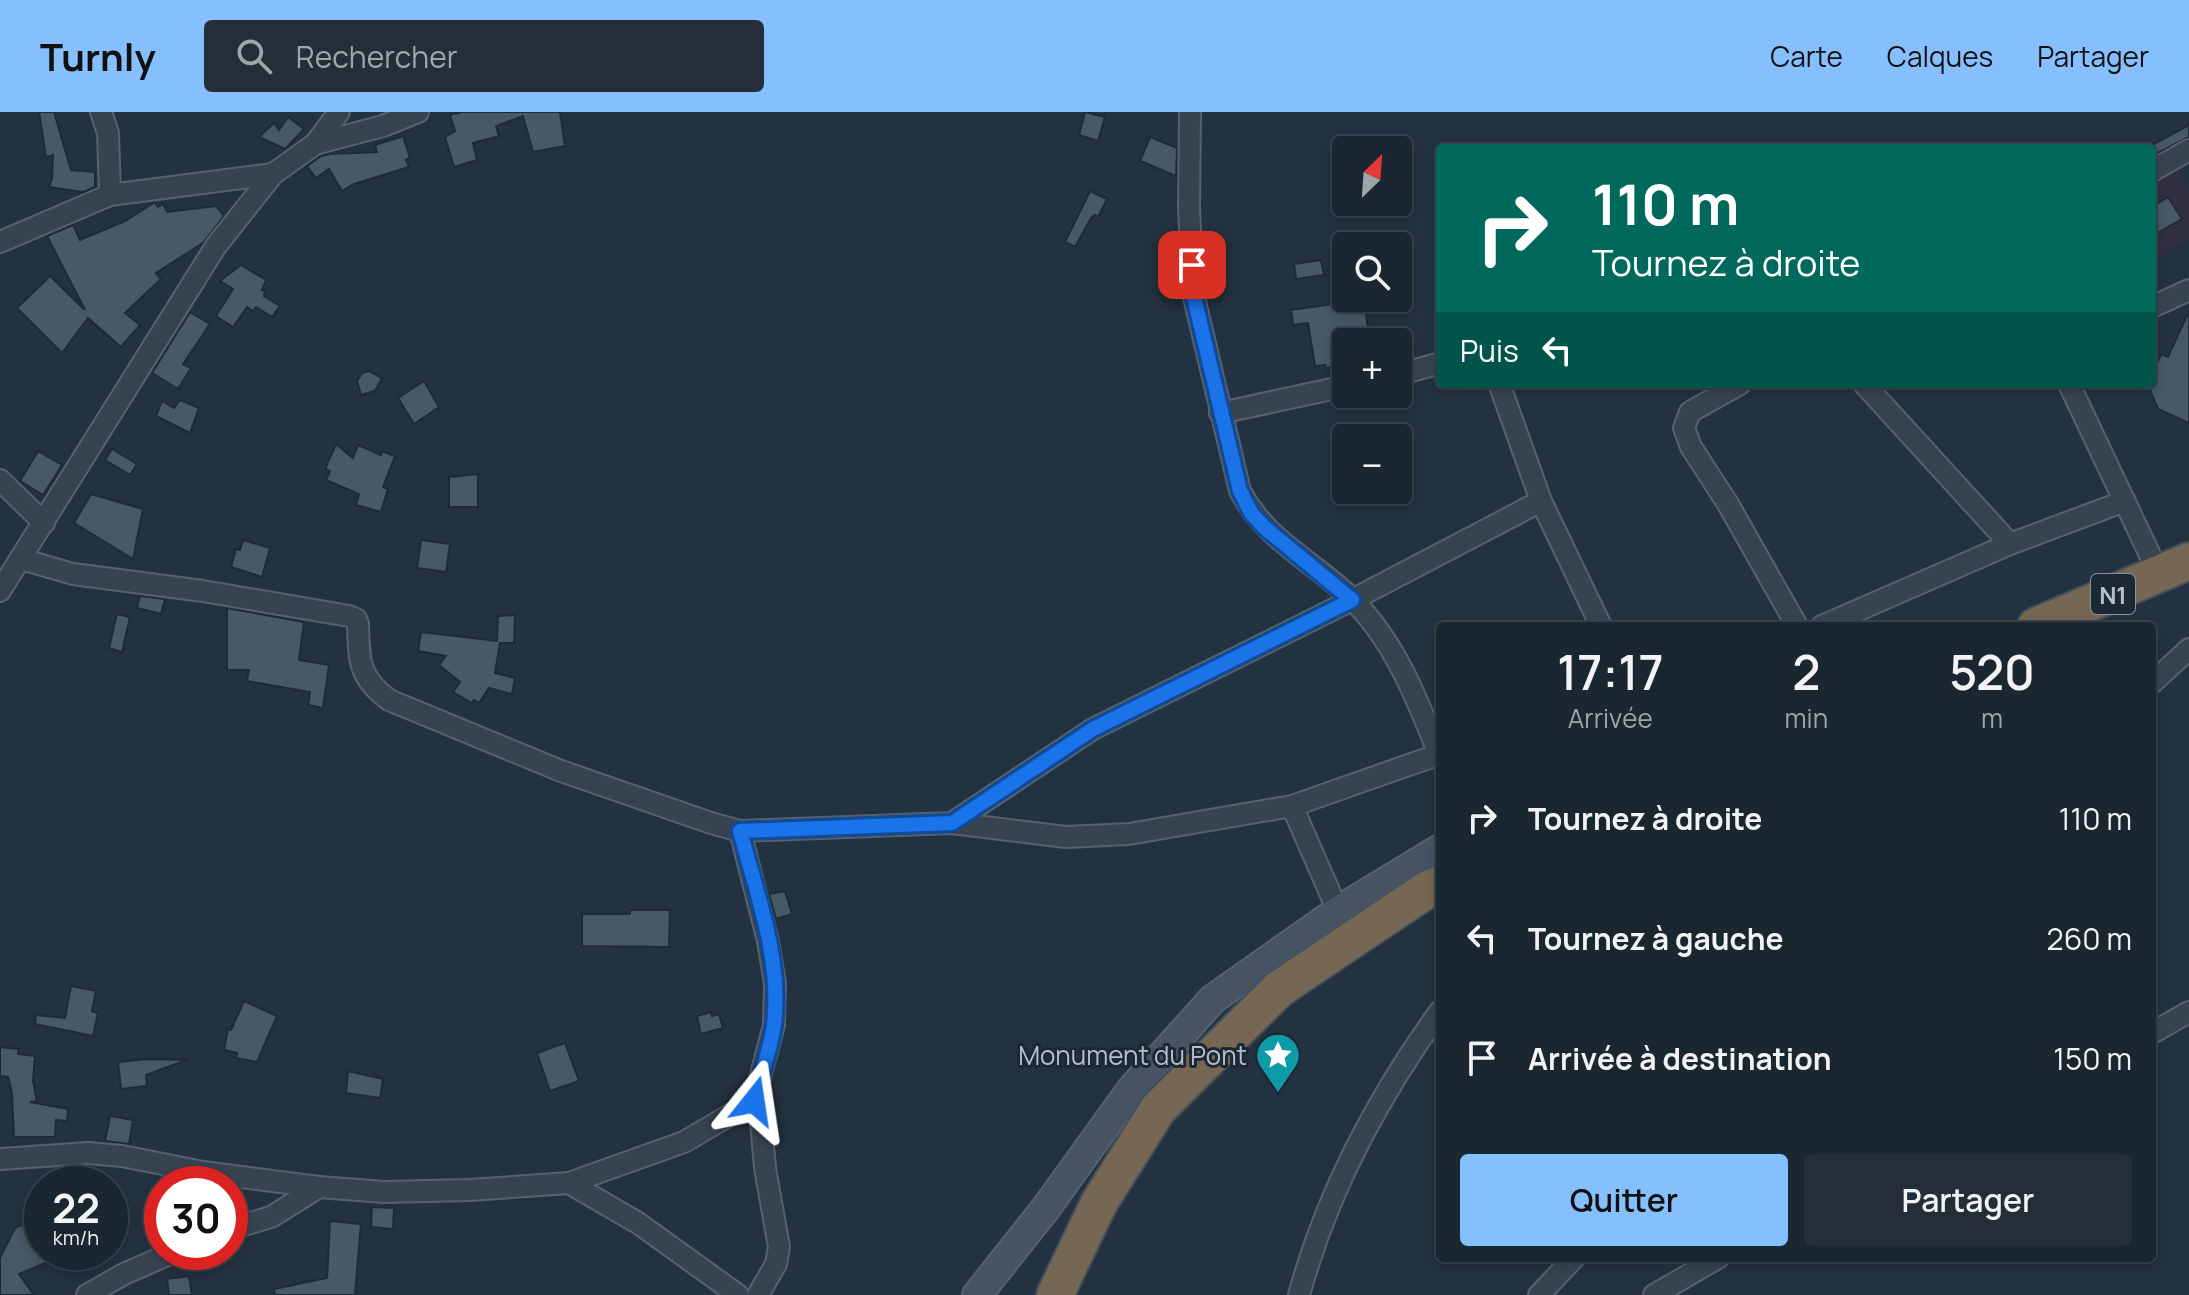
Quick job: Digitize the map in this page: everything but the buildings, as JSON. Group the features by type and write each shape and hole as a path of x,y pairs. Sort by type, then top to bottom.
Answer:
{"highway":[{"name":"N1","path":"2045,622 2174,567"},
{"path":"1055,1295 1099,1203 1158,1109 1279,989 1436,886"}],"street":[{"path":"101,112 108,133 110,195"},
{"path":"0,591 216,246 273,174 315,144 339,112"},
{"path":"315,144 383,126 418,112"},
{"path":"1190,112 1189,209 1193,293 1240,491 1251,513 1265,528 1352,600 1374,623 1397,658 1436,746"},
{"path":"2156,169 2187,155"},
{"path":"0,242 110,195 273,174"},
{"path":"2156,305 2189,290"},
{"path":"1412,371 1436,364"},
{"path":"1497,388 1541,501 1599,622"},
{"path":"1733,388 1690,412 1684,428 1691,447 1728,504 1795,622"},
{"path":"1868,388 2010,544"},
{"path":"2071,388 2125,501 2174,567"},
{"path":"1220,413 1332,389"},
{"path":"0,480 44,523"},
{"path":"952,823 1093,729 1352,600 1541,501"},
{"path":"1831,622 2010,544 2125,501"},
{"path":"21,559 73,574 203,591 349,616 356,619 358,624 363,675 375,690 389,700 561,771 740,831 952,823 1066,837 1129,834 1292,806 1436,755"},
{"path":"2156,679 2189,649"},
{"path":"1292,806 1338,911"},
{"path":"740,831 768,941 775,984 774,1025 754,1101 761,1122 765,1168 779,1247 776,1264 758,1295"},
{"path":"977,1295 1046,1208 1131,1090 1213,999 1338,911 1436,851"},
{"path":"2156,1031 2189,1012"},
{"path":"1299,1295 1310,1255 1355,1148 1399,1069 1436,1017"},
{"path":"0,1159 99,1154 203,1172 384,1192 569,1183 684,1142 754,1101"},
{"path":"569,1183 638,1223 738,1295"},
{"path":"248,1224 271,1217 319,1187"},
{"path":"1539,1295 1570,1262"},
{"path":"1654,1295 1711,1262"},
{"path":"87,1295 144,1265"}],"shaded area":[{"path":"2172,162 2189,187 2189,238 2156,259 2156,172"}],"place":[{"name":"Monument du Pont","path":"1278,1094"}],"route":[{"path":"754,1101 774,1025 775,984 768,941 740,831 952,823 1093,729 1352,600 1265,528 1251,513 1240,491 1193,293 1192,265"}]}
